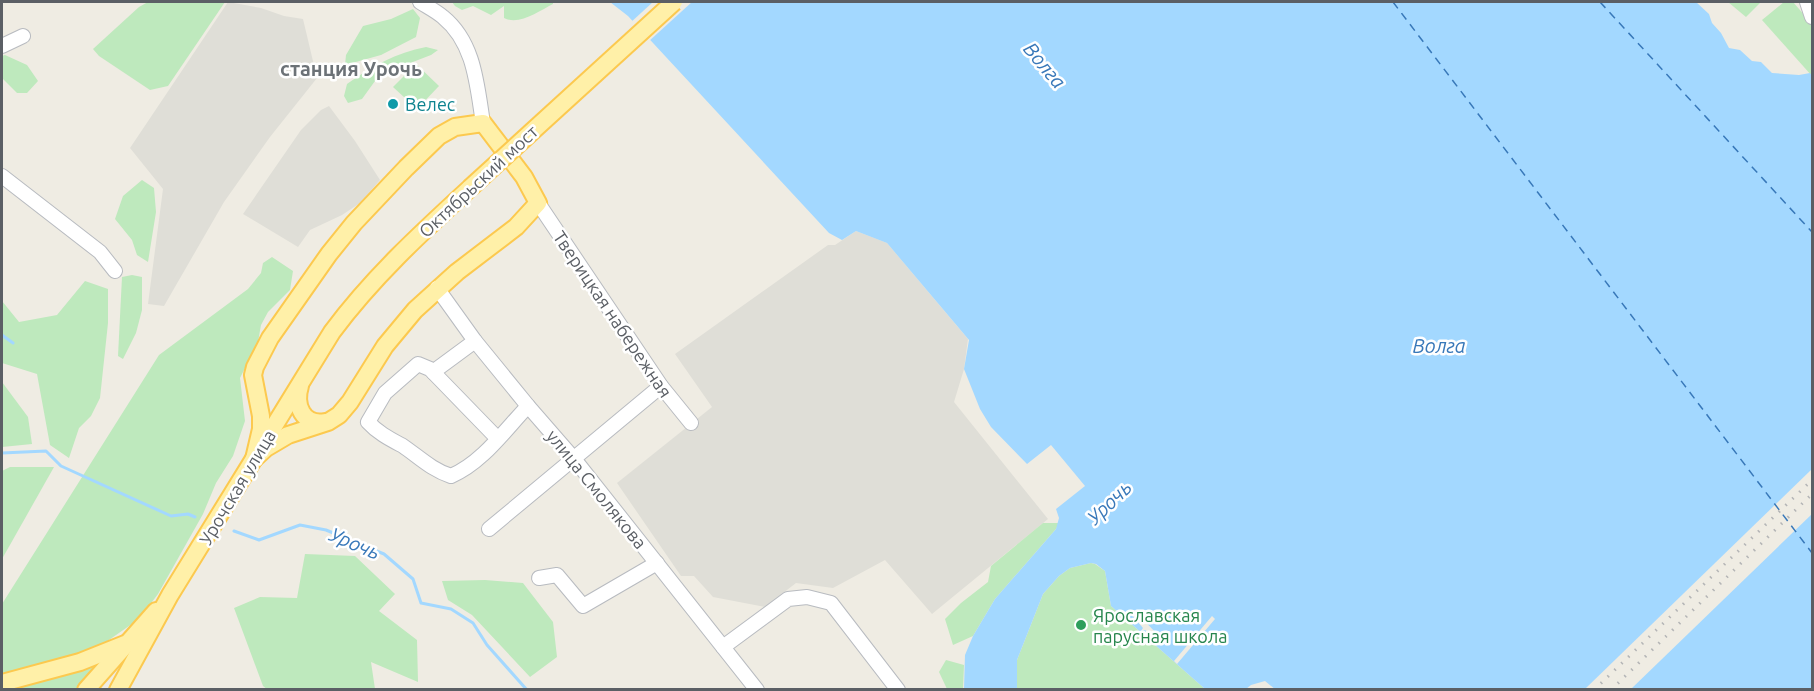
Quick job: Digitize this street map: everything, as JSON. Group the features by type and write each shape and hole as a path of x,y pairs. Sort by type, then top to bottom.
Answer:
{"main road":[{"name":"Октябрьский мост","path":"302,380 332,332 372,282 470,188 674,2"},
{"path":"483,123 524,177 538,203 507,236 437,288 397,330 345,409 327,422 288,435 266,448 254,459 261,429 260,406 254,381 255,367 270,338 315,273 354,224 439,136 455,127 483,123"},
{"path":"254,381 261,393 272,398 285,396 302,380"},
{"path":"302,380 297,399 301,412 304,417 314,423 327,422"},
{"name":"Урочская улица","path":"118,690 170,595 302,380"},
{"name":"Урочская улица","path":"86,690 170,595"},
{"path":"2,683 80,662 125,644"}],"street":[{"path":"420,2 452,25 469,54 475,70 483,123"},
{"path":"1808,2 1812,17"},
{"path":"2,46 23,36"},
{"path":"2,176 100,252 115,271"},
{"name":"Тверицкая набережная","path":"538,203 661,386 691,423"},
{"name":"улица Смолякова","path":"437,288 475,341 575,460 757,690"},
{"path":"434,374 437,369 475,341"},
{"path":"497,438 434,374 418,364 385,393 368,422 375,430 438,472 451,476 461,472 477,459 528,406"},
{"path":"489,529 575,460 661,386"},
{"path":"539,578 557,575 583,606 657,563"},
{"path":"723,647 788,599 807,597 831,603 898,690"}],"shaded area":[{"path":"228,2 303,19 317,78 270,137 224,202 164,306 148,304 163,189 130,148"},
{"path":"329,106 380,180 360,203 342,215 310,230 298,247 243,214 301,130 321,110"},
{"path":"856,231 887,243 968,339 964,369 954,402 1048,519 932,614 885,560 833,588 796,583 765,607 713,597 694,576 681,576 617,483 712,407 675,354 828,245 835,245"}],"green space":[{"path":"148,2 225,2 168,86 150,90 99,56 93,49 139,7"},
{"path":"452,2 553,2 553,4 529,17 510,20 504,18 504,6 491,15 473,6 462,10"},
{"path":"1728,2 1761,2 1746,17"},
{"path":"1784,2 1793,2 1812,24 1812,76 1762,20"},
{"path":"413,9 420,18 416,37 381,55 345,65 346,55 363,26 391,19"},
{"path":"426,47 438,50 375,81 362,99 348,103 344,96 347,84 385,61"},
{"path":"5,55 27,65 38,81 27,93 17,93 2,78 2,56"},
{"path":"416,64 439,86 417,109 393,87"},
{"path":"142,180 154,188 156,212 148,262 137,255 132,240 115,219 123,196"},
{"path":"272,257 293,271 290,290 268,312 261,325 258,342 240,378 245,421 233,456 216,483 203,514 158,594 139,619 106,642 68,660 2,677 2,604 159,355 248,289 261,273 263,263"},
{"path":"132,275 142,277 142,310 136,333 123,359 118,356 122,277"},
{"path":"85,281 108,289 108,323 100,398 91,416 79,428 69,458 50,445 37,374 2,363 2,301 19,322 57,315"},
{"path":"2,382 28,417 32,444 2,447"},
{"path":"10,467 54,467 2,559 2,471"},
{"path":"1043,523 1059,523 995,599 973,636 953,645 945,619 988,582 991,566"},
{"path":"305,554 355,556 395,594 379,611 417,640 418,682 371,662 375,689 268,690 263,686 234,608 260,597 297,598"},
{"name":"Ярославская парусная школа","path":"1091,563 1105,571 1111,606 1205,689 1017,690 1017,660 1043,594 1059,576 1070,568"},
{"path":"485,580 523,583 553,622 557,657 530,677 472,615 448,600 442,581"},
{"path":"946,660 964,665 963,689 947,689 939,672"},
{"path":"99,661 76,689 2,690"}],"water":[{"name":"Волга","path":"610,2 1696,2 1709,14 1712,23 1721,33 1729,48 1740,50 1752,61 1761,62 1772,73 1799,75 1810,73 1812,76 1812,689 1276,690 1265,681 1246,689 1205,689 1111,606 1105,571 1091,563 1070,568 1059,576 1043,594 1017,660 1017,689 964,689 965,655 973,636 995,599 1056,529 1059,518 1056,509 1085,486 1051,445 1027,464 991,427 980,409 964,369 969,340 887,243 856,231 842,240 829,233 628,16"}],"pier":[{"path":"653,2 692,2 648,42 630,23"},
{"path":"1812,469 1812,514 1631,689 1585,689"},
{"path":"1134,610 1158,635 1158,639 1145,630 1141,631 1143,628 1131,614"},
{"path":"1212,616 1215,619 1177,664 1174,661"}],"waterway":[{"path":"2,335 13,343"},
{"name":"Урочь","path":"2,453 46,451 61,466 171,516 188,514 195,517"},
{"name":"Урочь","path":"234,531 259,540 300,525 326,530 384,554 413,579 421,603 451,609 473,623 487,645 527,690"}],"ferry route":[{"path":"1393,2 1812,553"},
{"path":"1600,2 1812,232"}],"railway":[{"path":"1594,690 1812,480"},
{"path":"1611,690 1812,494"}],"place":[{"name":"Велес","path":"393,104"},
{"name":"Ярославская парусная школа","path":"1081,625"}],"district":[{"name":"станция Урочь","path":"351,68"}]}
